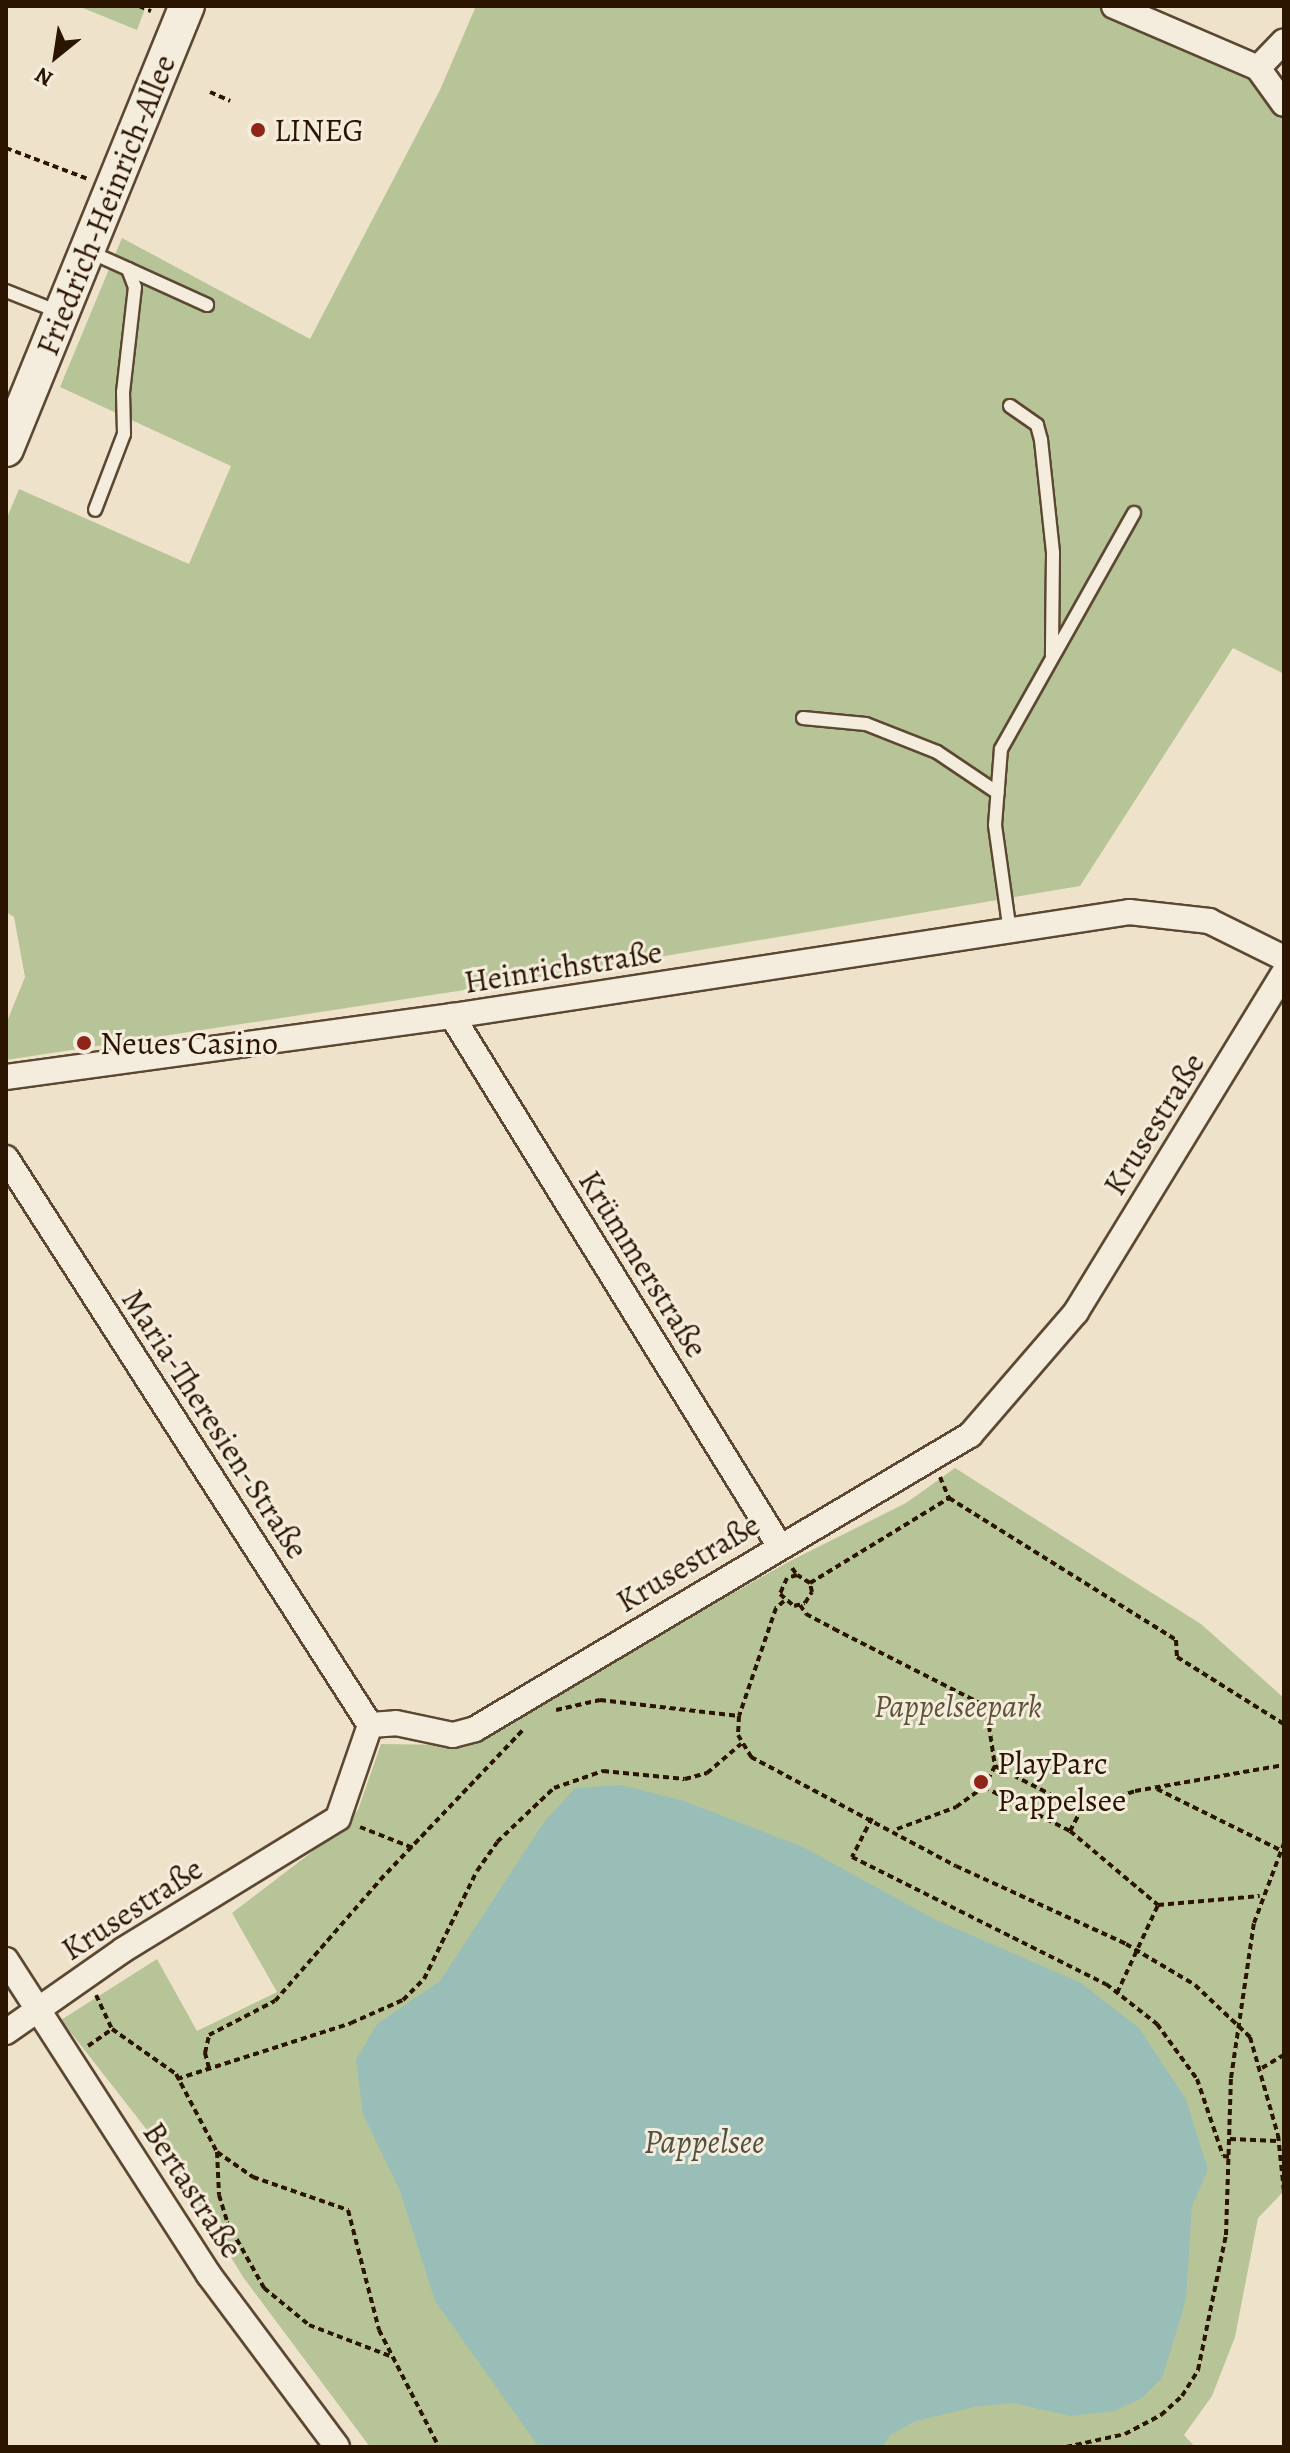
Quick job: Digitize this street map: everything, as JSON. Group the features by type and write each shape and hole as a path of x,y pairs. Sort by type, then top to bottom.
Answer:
{"main road":[{"name":"Friedrich-Heinrich-Allee","path":"6,449 187,6"}],"street":[{"path":"1114,6 1258,68 1284,104"},
{"path":"1258,68 1284,41"},
{"name":"Heinrichstraße","path":"6,1077 452,1016 1129,912 1209,921 1284,958"},
{"name":"Krusestraße","path":"370,1725 396,1723 453,1735 475,1729 779,1545 933,1460 970,1435 1076,1312 1284,973"},
{"name":"Krümmerstraße","path":"452,1016 779,1545"},
{"name":"Maria-Theresien-Straße","path":"6,1158 370,1725"},
{"path":"338,1818 370,1725"},
{"name":"Krusestraße","path":"6,2032 86,1975 338,1818"},
{"name":"Bertastraße","path":"6,1960 209,2275 337,2447"}],"lane":[{"path":"87,250 207,305"},
{"path":"95,510 124,434 123,392 134,304 128,269"},
{"path":"6,291 61,314"},
{"path":"1010,406 1037,425 1041,440 1053,553 1052,658"},
{"path":"1010,932 995,825 1001,749 1134,513"},
{"path":"803,718 866,724 937,752 998,793"}],"path":[{"path":"139,6 151,11"},
{"path":"210,92 230,101"},
{"path":"6,148 112,189"},
{"path":"933,1460 949,1498 1176,1640 1177,1657 1284,1724"},
{"path":"810,1583 949,1498"},
{"path":"779,1545 797,1575 810,1583 812,1592 800,1605"},
{"path":"784,1601 782,1584 797,1575"},
{"path":"784,1601 800,1605 820,1622 986,1706 995,1766 984,1787 956,1807 895,1830"},
{"path":"784,1601 776,1608 739,1716 741,1744 751,1757 895,1830 956,1866 1137,1950 1177,1972 1239,2022 1262,2068 1278,2141 1284,2191"},
{"path":"542,1717 600,1700 739,1716"},
{"path":"209,2068 205,2053 209,2035 275,2001 530,1724"},
{"path":"177,2079 351,2023 403,2000 430,1969 477,1871 497,1842 554,1788 603,1771 685,1779 707,1773 741,1744"},
{"path":"995,1766 1081,1810 1155,1788 1284,1765"},
{"path":"984,1787 1070,1831 1158,1905 1260,1896"},
{"path":"1155,1788 1280,1850"},
{"path":"1070,1831 1081,1810"},
{"path":"338,1818 413,1848"},
{"path":"872,1818 852,1857 1117,1993 1157,2024 1185,2060 1223,2156 1230,2157"},
{"path":"1066,2447 1125,2434 1161,2415 1182,2396 1198,2370 1226,2235 1239,2022 1260,1896 1284,1843"},
{"path":"1117,1993 1158,1905"},
{"path":"86,1975 112,2029 177,2079 217,2152 219,2195 227,2222 264,2288 309,2325 390,2356"},
{"path":"1262,2068 1284,2055"},
{"path":"1230,2139 1278,2141"},
{"path":"217,2152 253,2177 348,2210 390,2356 439,2447"}],"green space":[{"path":"78,6 146,6 137,30"},
{"path":"476,6 1118,6 1264,66 1284,105 1284,674 1233,648 1080,886 458,991 6,1060 6,1024 25,977 14,917 6,912 6,520 19,489 189,564 231,466 60,387 122,238 310,339 440,90"},
{"name":"Pappelseepark","path":"955,1468 1201,1624 1284,1698 1284,2191 1258,2218 1235,2337 1212,2396 1184,2435 1195,2447 370,2447 243,2277 176,2167 61,2020 157,1959 197,2031 277,1992 232,1913 338,1832 358,1810 381,1744 454,1745 475,1738 790,1561 906,1503"}],"water":[{"name":"Pappelsee","path":"621,1785 684,1801 803,1847 934,1919 1081,1983 1139,2028 1186,2099 1208,2170 1192,2206 1186,2300 1162,2378 1142,2398 1114,2411 1071,2416 1013,2403 974,2407 916,2421 890,2435 883,2447 539,2447 435,2301 400,2191 363,2114 356,2060 377,2024 440,1981 544,1822 575,1788"}],"place":[{"name":"LINEG","path":"258,130"},
{"name":"Neues Casino","path":"84,1043"},
{"name":"PlayParc Pappelsee","path":"981,1782"}]}
